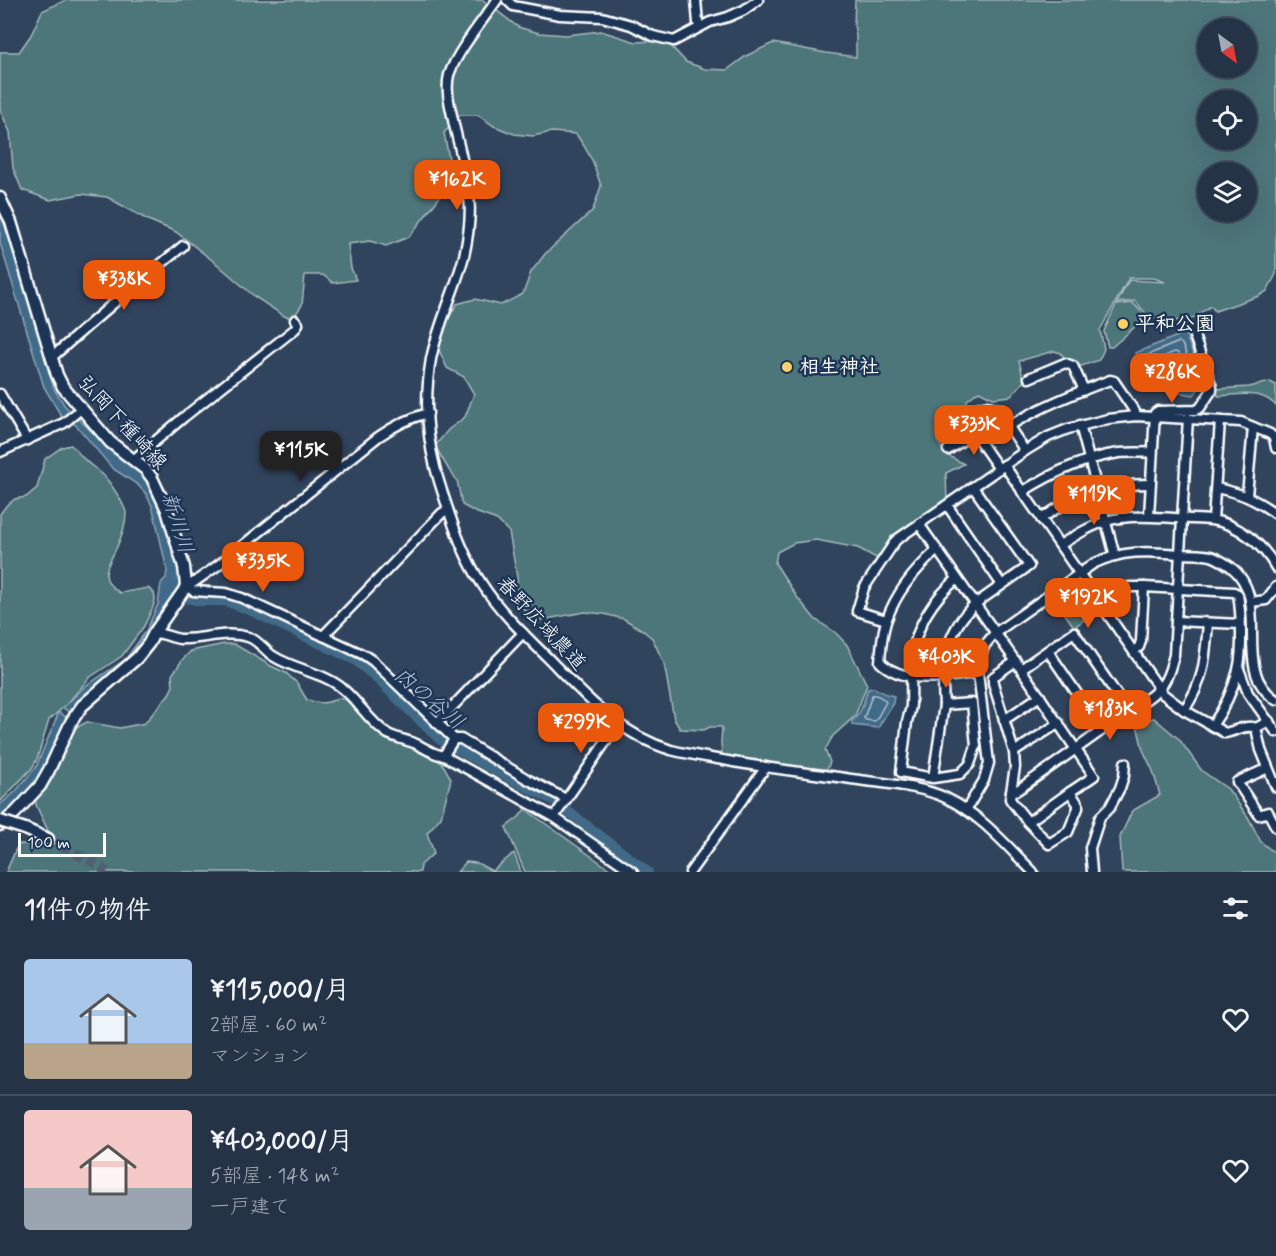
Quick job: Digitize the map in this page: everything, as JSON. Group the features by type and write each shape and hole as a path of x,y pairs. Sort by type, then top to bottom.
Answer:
{"main road":[{"name":"弘岡下種崎線","path":"0,198 11,222 57,375 80,410 110,442 145,469 152,478 167,510 184,567 185,587"},
{"path":"0,823 15,813 40,786 71,722 82,706 137,658 185,587"},
{"path":"0,823 25,829 48,839"}],"street":[{"name":"春野広域農道","path":"497,0 461,51 448,79 447,89 469,191 470,210 464,258 436,338 428,390 428,423 435,466 455,533 481,583 523,633 588,698 618,724 654,744 674,751 923,791 946,798 966,810 996,835 1033,872"},
{"path":"507,0 513,6 560,15 602,17 631,25 653,36 674,41 710,22 744,10 758,0"},
{"path":"696,0 700,27"},
{"path":"51,358 183,246"},
{"path":"133,460 295,329 298,324 295,320"},
{"path":"1149,516 1155,413 1196,410 1200,408 1212,390 1192,330"},
{"path":"1029,378 1065,363 1073,366 1084,390"},
{"path":"1009,426 1051,403 1110,380 1114,381 1136,416"},
{"path":"0,394 27,440"},
{"path":"1025,451 998,410 992,406 983,405 972,412 966,421 1022,492 1159,688 1170,700 1225,733 1245,727 1256,728 1269,721"},
{"path":"0,452 64,423 80,410"},
{"path":"185,587 217,566 378,437 394,426 428,412"},
{"path":"886,620 857,611 864,588 896,540 1001,467 1048,438 1080,425 1108,419 1136,416 1188,418 1241,422 1270,434 1274,438 1276,448"},
{"path":"1011,792 1016,791 1076,749 1159,688 1170,671 1174,655 1188,418"},
{"path":"1213,520 1220,421"},
{"path":"1080,425 1115,556"},
{"path":"1247,496 1253,427"},
{"path":"948,450 974,433"},
{"path":"1022,492 1048,476 1090,459 1119,453 1152,453"},
{"path":"1041,519 1074,498 1098,489 1123,484 1150,484"},
{"path":"933,778 944,705 945,657 949,643 967,611 1029,567 973,487"},
{"path":"1216,488 1247,496 1276,514"},
{"path":"947,506 1002,585"},
{"path":"323,636 442,513 448,510"},
{"path":"1060,545 1080,532 1106,521 1149,516 1213,520 1246,535 1261,547 1276,568"},
{"path":"919,524 1094,776 1028,822"},
{"path":"938,550 923,562 894,604 886,620 880,662 885,667 912,678 978,673"},
{"path":"966,810 984,780 988,763 978,673 980,657 985,645 995,633 1093,564 1108,557 1144,551 1211,556 1237,572 1246,586 1251,602 1252,665 1260,684 1276,700"},
{"path":"944,705 972,703 976,746 970,764 960,774 933,778 901,772 911,706 912,658 921,624 932,605 957,579"},
{"path":"185,587 194,591 226,593 242,598 364,655 373,661 454,741"},
{"path":"1100,602 1129,587 1238,594 1241,612 1239,669 1225,706 1212,726"},
{"path":"1134,651 1142,641 1144,587"},
{"path":"1251,602 1266,600 1276,587"},
{"path":"1176,621 1240,624"},
{"path":"1184,710 1200,682 1205,661 1208,623"},
{"path":"1070,792 1078,808 1068,832 1049,844 1010,799 1015,767 1014,752 993,677 1048,651 1074,632 1128,711"},
{"path":"154,633 162,633 177,639 231,634 251,638 274,657 300,669 326,677 342,687 388,734 437,755 446,754"},
{"path":"437,723 523,633"},
{"path":"1048,651 1102,730"},
{"path":"1239,669 1248,693 1276,732"},
{"path":"1004,720 1040,696"},
{"path":"1014,752 1059,723"},
{"path":"555,816 618,724"},
{"path":"1256,728 1261,750 1276,787"},
{"path":"446,754 454,741 461,739 565,800"},
{"path":"446,754 450,760 555,816 633,872"},
{"path":"1092,872 1090,848 1100,817 1110,807 1120,788 1125,763"},
{"path":"690,872 766,767"},
{"path":"1268,768 1237,782 1259,815 1272,810 1276,827"}],"green space":[{"path":"66,0 483,0 518,27 539,33 566,35 601,31 636,42 653,41 671,46 686,62 705,69 727,70 746,56 773,43 856,57 855,0 1276,0 1276,274 1267,291 1259,296 1215,311 1211,306 1187,322 1149,317 1135,301 1117,303 1129,280 1165,282 1154,278 1129,278 1100,330 1104,349 1099,360 1079,367 1066,361 1061,353 1054,351 1019,361 1024,381 1011,396 993,398 979,391 967,400 966,416 960,425 937,440 945,454 964,464 946,473 947,503 893,538 878,559 858,548 816,540 794,543 777,552 775,563 797,597 815,619 836,633 847,645 867,685 855,716 833,736 825,750 830,762 827,769 811,772 722,756 722,727 710,727 704,730 680,729 674,719 664,663 652,638 641,629 624,619 604,614 585,612 541,620 524,610 517,594 517,577 509,532 497,520 462,505 457,480 435,446 448,430 465,417 474,394 464,377 447,368 439,350 442,330 457,304 475,299 501,305 523,294 531,272 545,254 593,210 601,186 593,162 576,134 552,132 533,136 514,134 494,126 478,115 460,115 444,133 452,174 439,198 409,237 386,246 370,241 348,244 351,268 356,280 333,283 323,275 305,275 302,305 293,318 284,316 255,297 176,232 146,219 107,197 81,194 50,200 22,190 13,168 10,132 0,110 0,52 19,52 31,35 42,11"},
{"name":"平和公園","path":"1133,303 1146,317 1112,347 1108,347 1104,331 1116,305"},
{"path":"1270,382 1276,385 1276,406 1257,395 1218,396 1217,389 1249,387"},
{"path":"71,445 105,477 125,509 123,532 107,568 106,578 120,593 148,588 154,593 155,599 144,626 122,656 89,678 66,705 49,720 32,768 0,802 0,514 15,499 26,497 37,488 45,459 62,447"},
{"path":"1080,577 1101,608 1074,627 1053,597"},
{"path":"234,644 286,673 297,683 307,700 323,703 338,698 348,700 401,736 417,740 433,752 451,779 441,817 427,833 434,853 421,865 420,872 6,872 20,844 45,845 50,835 36,805 35,796 71,730 87,722 120,728 145,723 169,694 173,686 172,675 191,651"},
{"path":"1154,718 1179,739 1202,771 1228,789 1248,817 1261,842 1276,854 1276,872 1122,872 1120,837 1132,811 1160,795 1153,771 1143,750 1136,721"},
{"path":"525,809 612,871 525,872 506,827"},
{"path":"514,853 521,872 457,872 466,862 477,863 492,871"}],"water":[{"path":"0,211 18,262 54,389 65,406 92,432 132,463 150,482 167,523 180,580 179,588 128,664 93,689 71,713 63,708 84,687 125,660 146,631 158,604 161,584 166,578 167,570 152,506 146,494 138,485 112,468 76,425 63,419 44,387 0,243"},
{"path":"1185,333 1204,382 1194,395 1161,390 1137,361 1135,353"},
{"path":"874,688 894,696 893,703 878,728 852,725 868,689"},
{"path":"59,712 67,718 43,769 26,794 0,819 0,805 15,792 36,767"}],"waterway":[{"name":"内の谷川","path":"172,593 200,601 225,601 247,609 355,660 439,739 553,800 648,872"}],"tunnel":[{"path":"48,839 107,872"}],"place":[{"name":"平和公園","path":"1123,324"},
{"name":"相生神社","path":"787,367"}],"water label":[{"name":"新川川","path":"177,523"}]}
